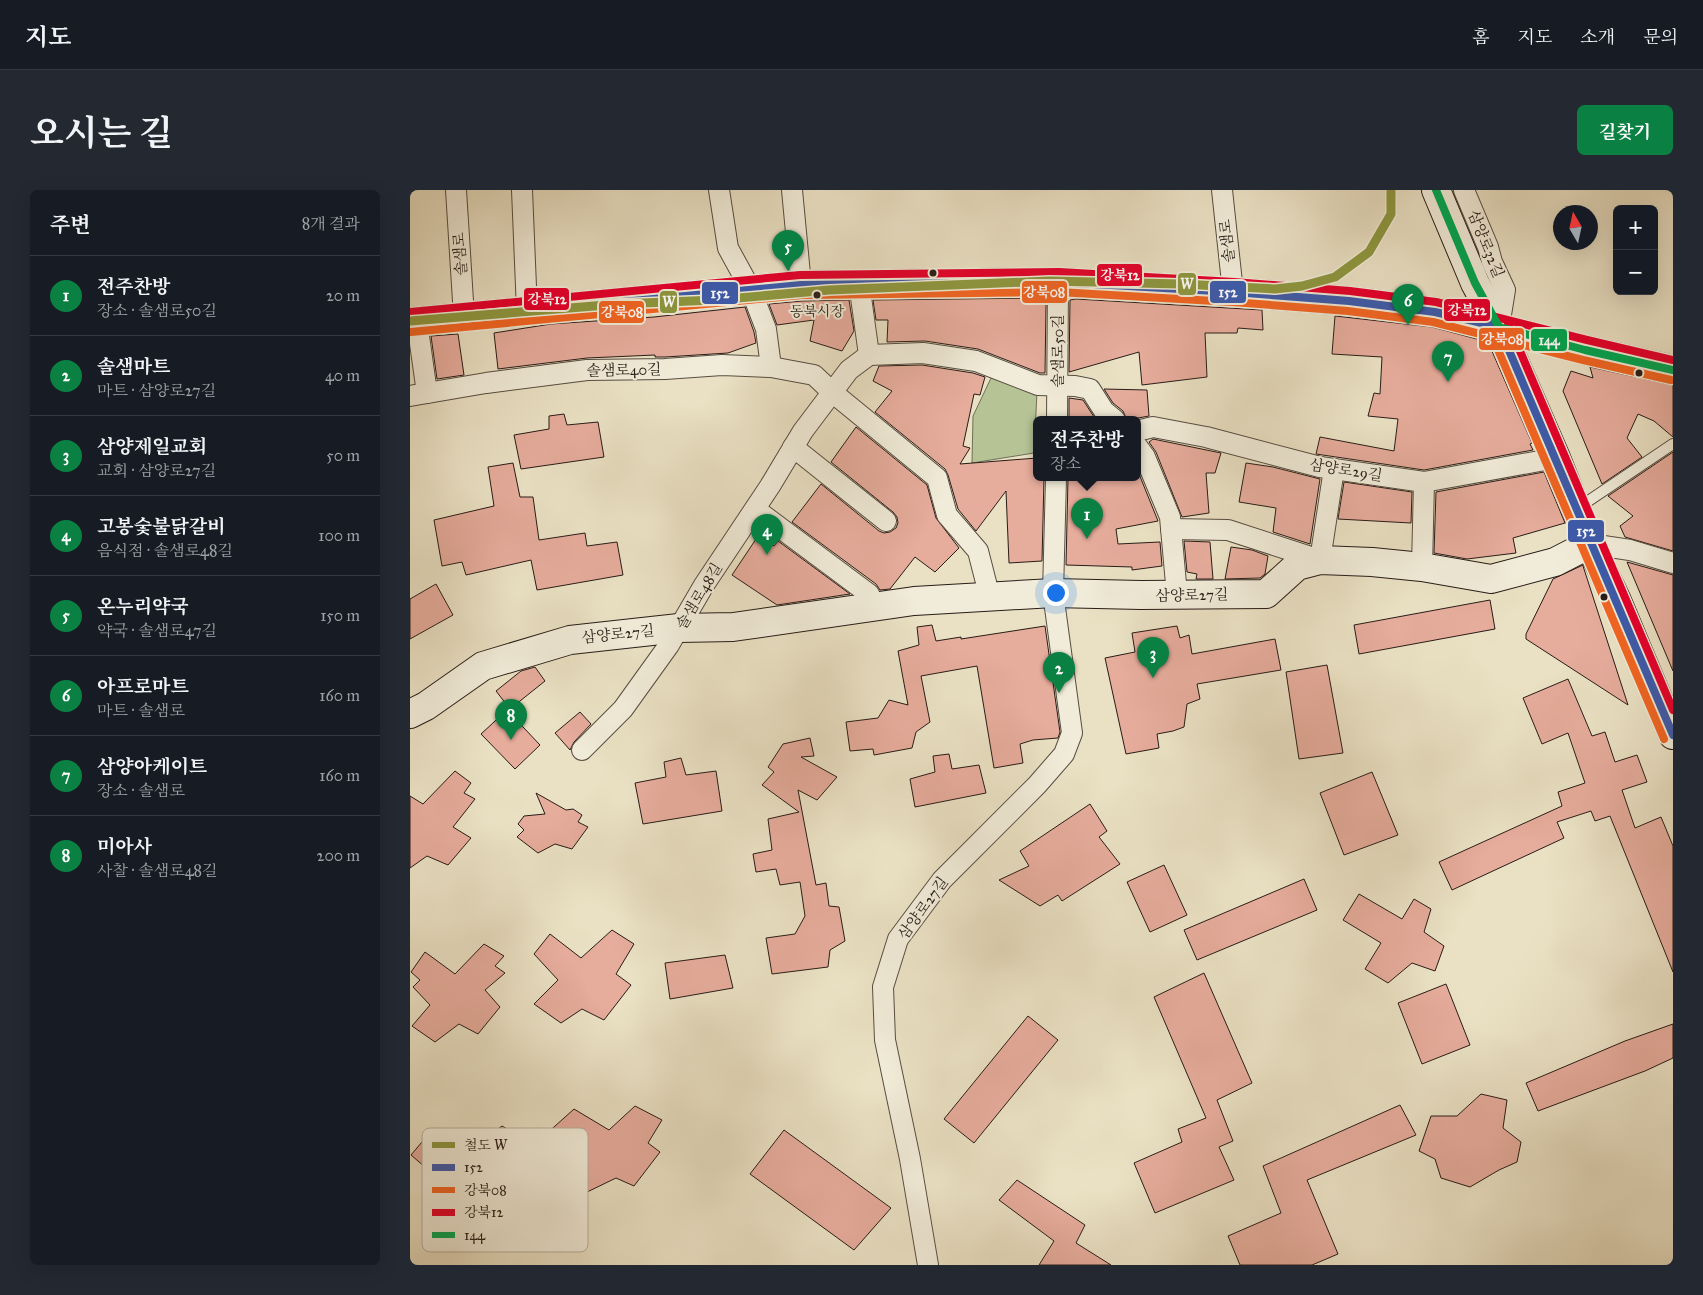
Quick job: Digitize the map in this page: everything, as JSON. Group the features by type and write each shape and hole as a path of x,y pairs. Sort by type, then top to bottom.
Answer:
{"main road":[{"path":"1436,190 1475,282 1499,328 1556,458 1590,544 1617,600 1673,735"},
{"path":"414,322 801,285 1058,282 1349,301 1435,312 1673,370"},
{"name":"삼양로27길","path":"410,714 426,706 482,666 570,640 679,628 733,628 914,601 1053,593 1266,594 1297,566 1320,560 1372,562 1422,567 1491,579 1555,562 1590,544"}],"street":[{"name":"솔샘로","path":"456,190 464,317"},
{"path":"522,190 527,311"},
{"path":"719,190 728,248 751,290 766,329 771,367"},
{"path":"792,190 801,285"},
{"name":"솔샘로","path":"1222,190 1233,292"},
{"name":"삼양로32길","path":"1464,190 1505,290 1499,328"},
{"name":"솔샘로50길","path":"1057,416 1058,282"},
{"path":"860,283 869,355 923,353 976,361 1038,385 1075,386 1090,389 1104,411 1110,416"},
{"path":"414,322 419,395"},
{"name":"솔샘로48길","path":"582,750 623,709 670,645 704,585 770,486 802,431 849,370 869,355"},
{"name":"솔샘로40길","path":"419,395 486,383 587,370 722,366 771,367 814,375 832,392"},
{"path":"832,392 937,478 947,515 978,551 990,598"},
{"name":"삼양로29길","path":"1141,430 1154,427 1198,436 1320,467 1424,482 1556,458"},
{"path":"793,447 886,521"},
{"path":"1141,452 1170,517 1177,595"},
{"path":"1320,560 1334,469"},
{"path":"1053,593 1056,481"},
{"path":"1422,567 1424,482"},
{"path":"755,509 869,594 875,607"},
{"name":"삼양로27길","path":"1171,529 1228,530 1320,560"},
{"path":"1590,544 1630,550 1673,563"},
{"name":"삼양로27길","path":"928,1265 910,1159 885,1040 883,987 898,939 942,880 1037,785 1064,754 1072,733 1053,593"}],"lane":[{"path":"1577,508 1673,444"}],"green space":[{"path":"992,376 1037,392 1036,416 1033,416 1033,453 972,463 973,416"}],"building":[{"path":"1040,298 1046,304 1045,373 1040,373 978,349 925,341 887,342 888,320 876,320 873,300"},
{"path":"849,300 854,331 842,351 810,341 814,320 777,325 769,304 802,301"},
{"path":"1070,300 1262,310 1263,330 1238,328 1237,333 1205,333 1207,377 1142,385 1139,352 1069,372"},
{"path":"745,307 756,343 728,353 665,357 655,357 655,355 587,358 498,369 494,333 551,324 654,317"},
{"path":"1335,316 1432,327 1488,342 1532,443 1530,444 1533,450 1424,470 1316,454 1320,437 1394,451 1398,419 1368,416 1374,393 1380,394 1382,357 1332,354"},
{"path":"458,334 464,375 437,379 431,336"},
{"path":"922,365 973,373 985,377 980,395 974,394 963,446 970,448 960,464 1033,458 1033,481 1044,481 1042,561 1009,563 1006,491 976,531 958,509 945,469 875,412 892,391 873,381 879,366"},
{"path":"1590,367 1673,385 1673,437 1654,421 1638,414 1627,438 1642,457 1602,484 1563,391 1571,371 1593,378"},
{"path":"1104,389 1147,390 1149,416 1125,416 1123,411 1113,403"},
{"path":"1069,398 1083,400 1093,416 1069,416"},
{"path":"564,414 567,425 598,422 604,457 521,469 514,435 549,429 549,416"},
{"path":"856,427 927,485 936,518 959,548 935,572 915,557 890,589 880,590 876,584 792,522 821,484 879,531 884,533 890,532 896,528 898,523 897,517 893,512 831,462"},
{"path":"1153,439 1221,453 1215,473 1206,473 1209,513 1182,517 1156,452 1149,442"},
{"path":"1673,452 1673,551 1625,537 1620,526 1633,516 1608,496"},
{"path":"513,463 520,497 533,497 539,540 585,533 587,546 617,542 623,575 537,590 531,560 466,575 462,562 442,566 434,520 494,506 488,467"},
{"path":"1246,463 1273,467 1320,479 1310,544 1273,532 1276,508 1239,502"},
{"path":"1544,472 1565,523 1513,538 1516,553 1467,559 1434,553 1436,492"},
{"path":"1141,479 1158,521 1116,529 1118,544 1160,542 1162,566 1132,570 1132,567 1066,565 1068,481 1141,481"},
{"path":"1344,482 1412,492 1411,523 1338,519"},
{"path":"758,536 774,546 778,541 850,594 777,605 732,575"},
{"path":"1184,541 1210,542 1213,579 1196,579 1197,574 1187,572"},
{"path":"1231,547 1252,550 1268,556 1265,574 1260,578 1225,579"},
{"path":"1627,562 1673,575 1673,671"},
{"path":"1583,565 1628,705 1526,639 1526,634 1553,579"},
{"path":"436,584 453,615 410,639 410,599"},
{"path":"1490,600 1495,629 1359,654 1354,625"},
{"path":"932,625 936,641 1045,626 1060,732 1058,738 1033,740 1020,744 1023,763 994,768 977,666 921,676 930,722 916,732 912,748 874,755 873,749 850,751 846,722 878,718 889,700 908,705 898,651 919,645 917,627"},
{"path":"1177,626 1180,638 1189,635 1192,654 1275,639 1281,670 1197,684 1200,699 1187,704 1184,727 1157,734 1159,748 1126,754 1105,658 1135,652 1132,633"},
{"path":"1327,665 1343,753 1299,759 1286,672"},
{"path":"535,667 545,681 510,709 496,691 521,671"},
{"path":"1568,679 1592,736 1605,732 1615,762 1637,755 1647,782 1622,790 1635,828 1661,817 1673,846 1673,972 1610,816 1595,821 1591,811 1557,822 1564,838 1452,890 1439,862 1562,806 1558,792 1585,783 1568,733 1542,744 1523,698"},
{"path":"507,710 540,745 515,769 481,734"},
{"path":"580,712 591,724 574,742 570,750 555,733"},
{"path":"810,738 814,756 801,757 837,777 817,800 798,790 816,885 826,883 829,906 839,907 845,941 830,950 828,967 772,974 766,938 795,934 805,916 800,882 780,885 776,869 756,872 753,854 772,850 768,819 799,812 762,785 774,772 768,767 783,744"},
{"path":"949,754 952,769 979,765 986,793 915,807 910,779 935,772 933,756"},
{"path":"681,758 686,775 716,771 722,811 643,824 635,783 666,777 664,762"},
{"path":"455,771 471,783 464,793 475,799 453,827 471,838 448,865 427,856 410,868 410,796 423,804"},
{"path":"1372,772 1398,835 1344,855 1320,793"},
{"path":"536,793 566,810 573,809 582,815 578,822 588,827 572,849 555,844 538,853 517,837 524,830 518,824 524,816 545,814"},
{"path":"1090,804 1107,831 1099,837 1120,864 1062,901 1058,895 1040,906 999,880 1029,866 1020,851"},
{"path":"1164,865 1187,915 1150,932 1127,882"},
{"path":"1304,879 1317,910 1197,960 1184,930"},
{"path":"1359,894 1402,919 1414,899 1431,909 1424,932 1444,946 1435,971 1412,963 1388,983 1365,969 1381,943 1343,920"},
{"path":"612,930 634,944 616,974 631,985 604,1020 582,1009 561,1023 534,1004 558,980 534,954 550,934 581,958"},
{"path":"484,944 504,956 495,966 505,973 485,990 500,1007 478,1034 459,1024 435,1042 412,1026 430,1005 413,987 420,980 411,972 425,952 455,974"},
{"path":"725,955 733,988 670,999 665,963"},
{"path":"1204,973 1252,1083 1217,1100 1233,1141 1219,1147 1234,1180 1155,1213 1134,1163 1182,1142 1178,1129 1206,1118 1154,997"},
{"path":"1446,984 1470,1045 1422,1064 1398,1003"},
{"path":"1028,1016 1058,1040 974,1143 944,1119"},
{"path":"1673,1024 1673,1058 1645,1071 1538,1111 1526,1083 1625,1041"},
{"path":"1481,1094 1507,1100 1503,1128 1521,1142 1517,1162 1470,1187 1441,1178 1435,1159 1419,1151 1431,1116 1457,1116"},
{"path":"1400,1105 1416,1135 1307,1180 1338,1254 1312,1265 1240,1265 1228,1236 1281,1213 1263,1166"},
{"path":"635,1106 662,1120 648,1143 660,1152 634,1186 616,1178 588,1192 588,1128 553,1128 574,1109 609,1130"},
{"path":"784,1130 891,1208 854,1250 750,1174"},
{"path":"422,1142 422,1164 411,1155"},
{"path":"1017,1180 1085,1225 1076,1243 1111,1265 1039,1265 1054,1241 999,1200"}],"rail line":[{"name":"W","path":"410,321 619,304 715,300 829,290 1050,281 1181,284 1275,289 1302,286 1335,277 1369,252 1391,214 1391,190"}],"transit line":[{"name":"144","path":"1436,190 1475,283 1499,327 1585,350 1673,370"},
{"name":"강북12","path":"410,312 800,275 1059,272 1350,291 1436,302 1673,360"},
{"name":"152","path":"410,322 801,285 1058,282 1349,301 1435,312 1499,327"},
{"name":"강북08","path":"411,332 802,295 1058,292 1348,311 1433,322 1671,380"},
{"name":"강북12","path":"1508,323 1673,710"},
{"name":"152","path":"1499,327 1673,735"},
{"name":"강북08","path":"1490,331 1664,739"}],"place":[{"name":"온누리약국","path":"788,271"},
{"name":"동북시장","path":"817,295"},
{"name":"아프로마트","path":"1408,325"},
{"name":"삼양아케이트","path":"1448,382"},
{"name":"전주찬방","path":"1087,539"},
{"name":"고봉숯불닭갈비","path":"767,555"},
{"name":"삼양제일교회","path":"1153,678"},
{"name":"솔샘마트","path":"1059,693"},
{"name":"미아사","path":"511,740"}]}
